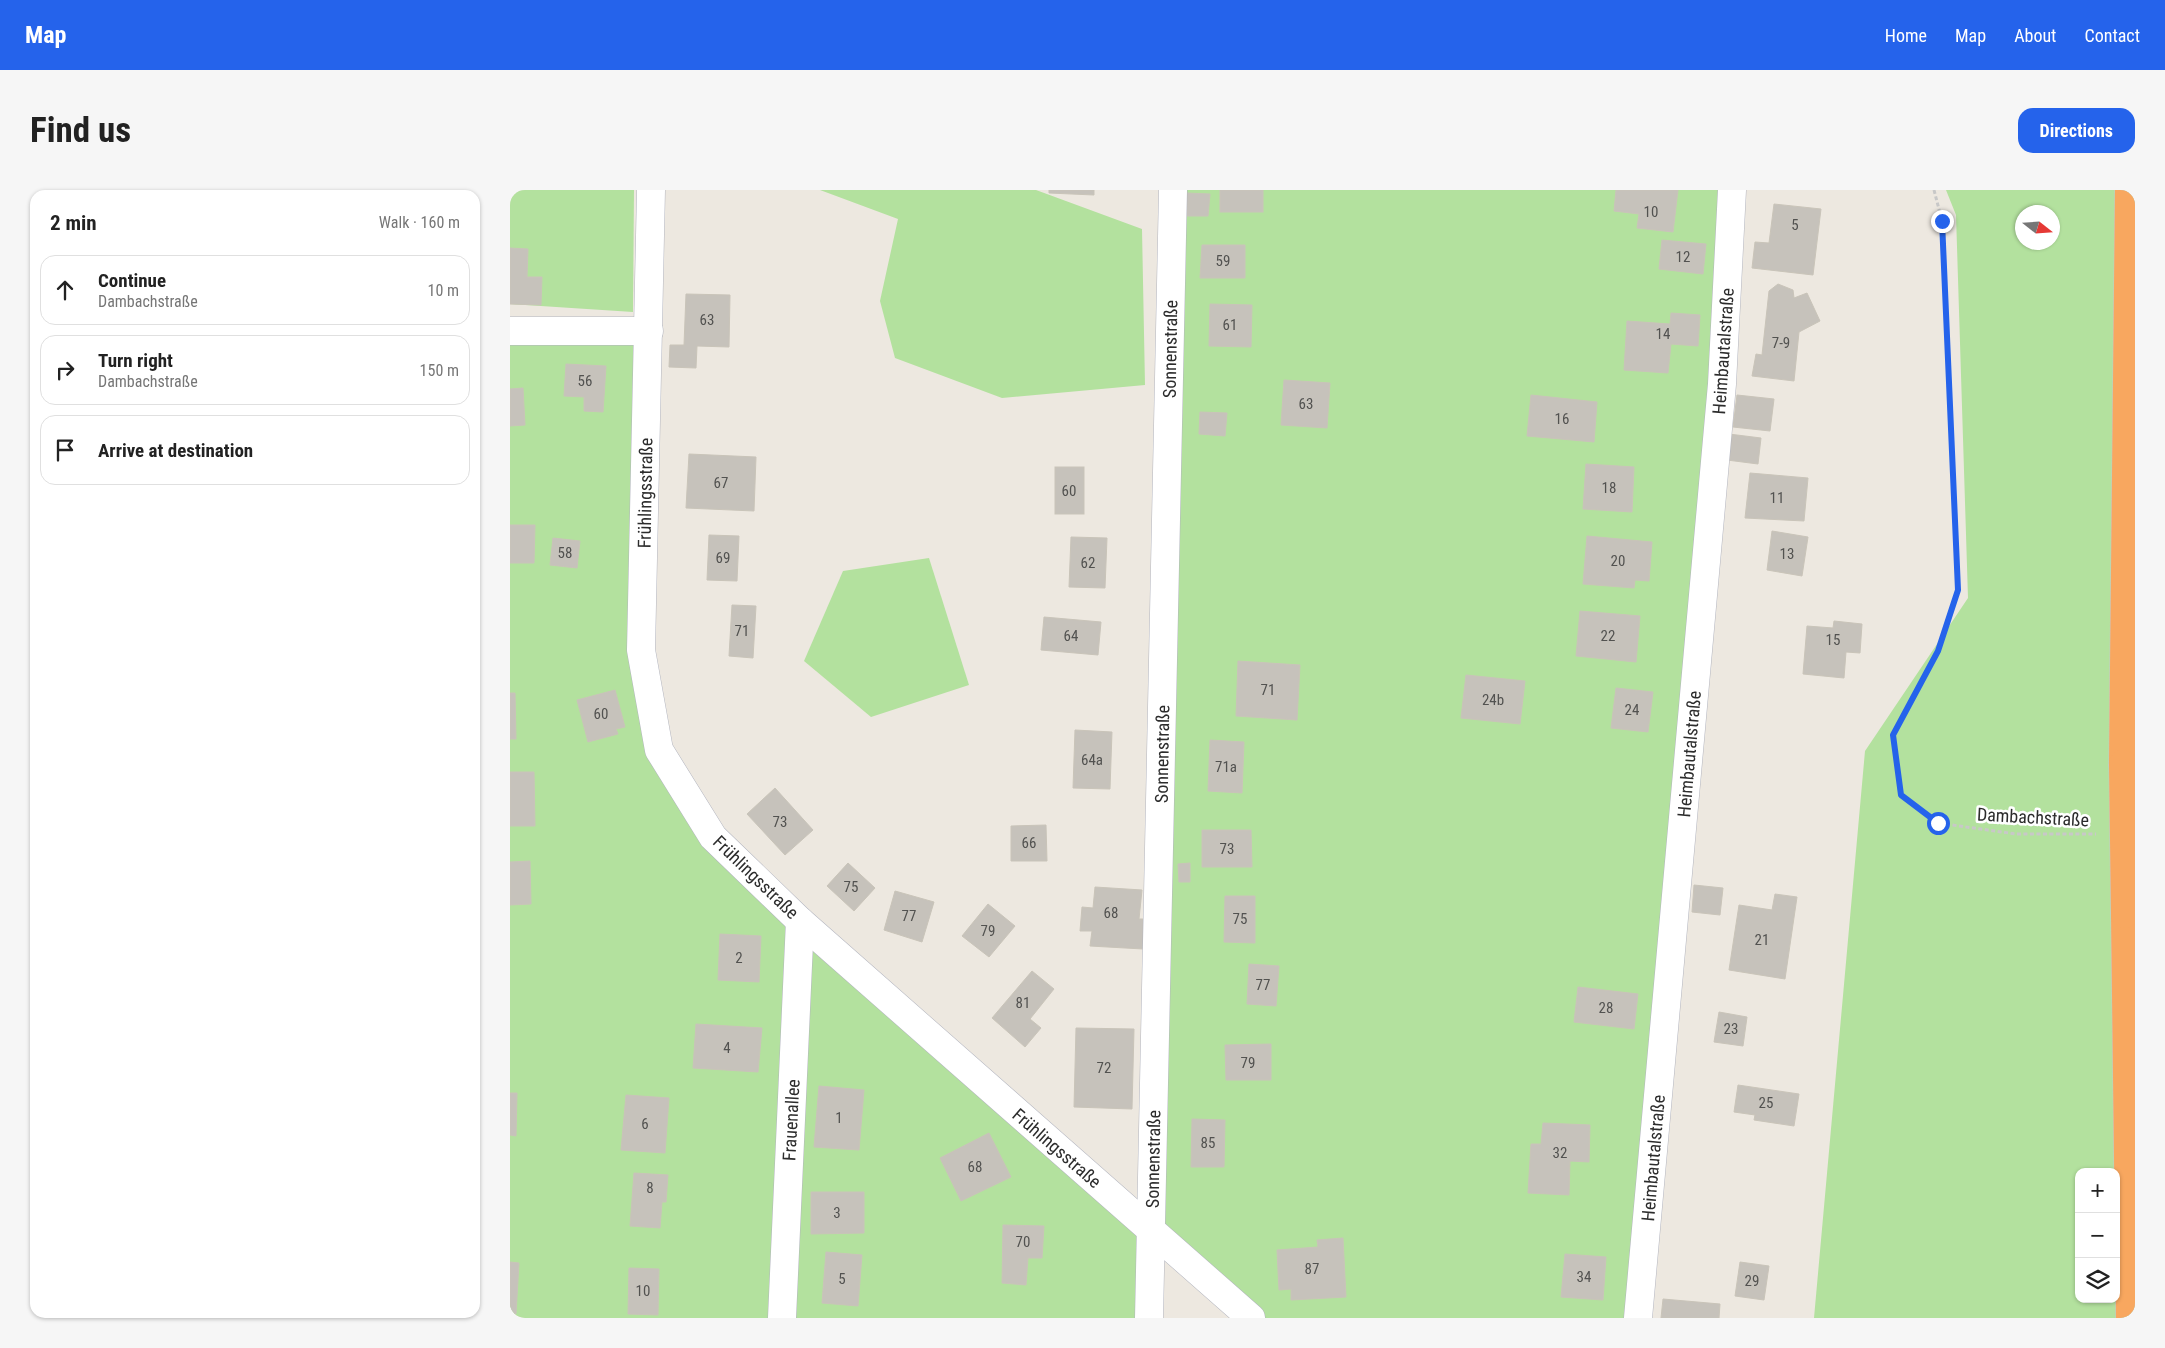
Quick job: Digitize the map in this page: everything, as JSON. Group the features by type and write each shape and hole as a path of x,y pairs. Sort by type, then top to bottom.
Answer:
{"highway":[{"path":"2130,190 2123,764 2130,1318"}],"street":[{"name":"Frühlingsstraße","path":"652,190 640,650 659,750 713,837 800,921 1251,1318"},
{"name":"Sonnenstraße","path":"1149,1318 1173,190"},
{"name":"Heimbautalstraße","path":"1638,1318 1722,384 1732,190"},
{"path":"510,331 649,331"},
{"name":"Frauenallee","path":"782,1318 800,921"}],"path":[{"name":"Dambachstraße","path":"1934,190 1942,221 1958,590 1938,651 1893,735 1901,795 1938,823 2016,834 2105,834"}],"green space":[{"path":"510,190 634,190 633,312 510,304"},
{"path":"820,190 1036,190 1142,229 1145,385 1002,398 895,358 880,301 898,219"},
{"path":"1173,190 1727,190 1636,1318 1251,1318 1152,1232 1149,1318 510,1318 510,331 649,331 641,650 659,750 713,837 1152,1231"},
{"path":"1946,190 2135,190 2135,1318 1814,1318 1865,751 1968,598 1956,215"},
{"path":"929,558 969,685 871,717 804,661 843,571"}],"building":[{"path":"1049,190 1094,190 1094,195 1049,193"},
{"path":"1220,190 1263,190 1263,212 1220,212"},
{"path":"1616,190 1678,190 1673,232 1637,228 1639,214 1614,211"},
{"path":"1187,193 1210,194 1208,216 1185,216"},
{"path":"1774,204 1821,209 1813,275 1752,268 1755,242 1769,243"},
{"path":"1662,240 1706,244 1703,274 1659,269"},
{"path":"1202,245 1245,245 1245,278 1200,278"},
{"path":"510,248 528,249 527,277 542,277 541,305 510,304"},
{"path":"1778,284 1793,290 1794,298 1807,293 1820,321 1799,332 1794,381 1752,376 1756,354 1762,355 1769,291"},
{"path":"686,294 730,295 729,347 697,346 696,368 669,367 670,345 684,345"},
{"path":"1210,304 1252,305 1251,347 1209,346"},
{"path":"1671,313 1700,315 1698,346 1671,344 1668,373 1624,370 1627,321 1670,324"},
{"path":"566,364 606,366 603,412 584,411 584,397 564,396"},
{"path":"1284,380 1330,383 1327,428 1281,425"},
{"path":"523,388 525,425 510,426 510,389"},
{"path":"1531,395 1597,402 1594,442 1527,436"},
{"path":"1737,395 1774,399 1770,431 1733,427"},
{"path":"1200,412 1227,413 1225,436 1199,434"},
{"path":"1729,434 1761,438 1758,464 1727,460"},
{"path":"689,454 756,457 754,511 686,508"},
{"path":"1586,464 1634,467 1632,512 1583,509"},
{"path":"1055,467 1084,467 1084,514 1055,514"},
{"path":"1750,473 1808,478 1804,521 1745,518"},
{"path":"510,525 535,525 534,563 510,563"},
{"path":"1772,531 1808,537 1802,576 1767,570"},
{"path":"709,535 739,536 737,581 707,580"},
{"path":"1587,536 1652,542 1649,581 1635,580 1634,588 1583,584"},
{"path":"1071,537 1107,538 1105,588 1069,587"},
{"path":"553,538 580,541 577,568 550,565"},
{"path":"732,605 756,606 753,658 729,656"},
{"path":"1580,611 1640,616 1636,662 1576,656"},
{"path":"1044,617 1101,622 1098,655 1041,650"},
{"path":"1834,621 1862,624 1860,653 1846,652 1844,678 1803,674 1807,626 1833,628"},
{"path":"1238,661 1300,665 1297,720 1236,716"},
{"path":"1466,675 1525,681 1520,724 1461,718"},
{"path":"1616,688 1653,692 1648,732 1611,728"},
{"path":"615,690 625,727 616,729 618,734 588,742 577,700"},
{"path":"510,693 515,693 516,739 510,739"},
{"path":"1075,730 1112,732 1110,789 1073,788"},
{"path":"1210,740 1244,742 1242,793 1208,791"},
{"path":"510,772 534,772 535,826 510,826"},
{"path":"775,788 813,830 785,855 747,814"},
{"path":"1046,825 1047,861 1011,861 1011,826"},
{"path":"1202,830 1251,830 1252,867 1202,867"},
{"path":"530,861 531,904 510,905 510,862"},
{"path":"848,863 875,888 854,911 827,886"},
{"path":"1190,863 1190,882 1179,882 1178,864"},
{"path":"1694,885 1723,888 1720,915 1692,912"},
{"path":"1095,887 1142,890 1139,919 1145,919 1143,949 1090,946 1092,931 1080,931 1082,907 1093,908"},
{"path":"895,891 934,902 922,942 884,930"},
{"path":"1775,894 1797,897 1785,979 1729,970 1739,905 1772,910"},
{"path":"1225,896 1255,896 1255,943 1224,942"},
{"path":"988,904 1015,926 989,957 962,936"},
{"path":"720,934 761,936 759,982 718,980"},
{"path":"1249,964 1279,966 1276,1006 1247,1004"},
{"path":"1032,971 1054,989 1030,1019 1041,1028 1025,1047 992,1018"},
{"path":"1578,987 1638,994 1634,1029 1574,1022"},
{"path":"1719,1012 1747,1017 1743,1046 1714,1042"},
{"path":"696,1024 762,1028 758,1072 693,1068"},
{"path":"1076,1028 1134,1029 1132,1109 1074,1107"},
{"path":"1271,1044 1271,1080 1226,1080 1225,1045"},
{"path":"1738,1085 1799,1094 1794,1126 1754,1120 1755,1115 1734,1112"},
{"path":"819,1086 864,1090 859,1150 814,1147"},
{"path":"510,1093 517,1093 516,1136 510,1135"},
{"path":"626,1095 669,1098 665,1153 621,1150"},
{"path":"1192,1119 1225,1120 1224,1167 1191,1167"},
{"path":"1543,1123 1590,1125 1589,1162 1570,1161 1569,1195 1528,1193 1531,1144 1541,1144"},
{"path":"989,1133 1011,1177 961,1201 940,1158"},
{"path":"634,1173 668,1175 666,1202 662,1202 660,1228 630,1226"},
{"path":"811,1192 864,1192 864,1233 811,1234"},
{"path":"1003,1225 1044,1226 1042,1258 1028,1258 1026,1285 1002,1283"},
{"path":"1343,1238 1346,1297 1291,1300 1291,1289 1279,1290 1277,1250 1318,1247 1317,1240"},
{"path":"826,1252 862,1255 858,1306 822,1303"},
{"path":"1565,1254 1606,1257 1603,1300 1561,1297"},
{"path":"510,1262 519,1263 516,1314 510,1314"},
{"path":"1740,1262 1769,1266 1764,1300 1735,1296"},
{"path":"629,1268 659,1269 658,1315 628,1314"},
{"path":"1663,1299 1720,1304 1719,1318 1661,1318"}],"route":[{"path":"1938,823 1901,795 1893,735 1938,651 1958,590 1942,221"}]}
